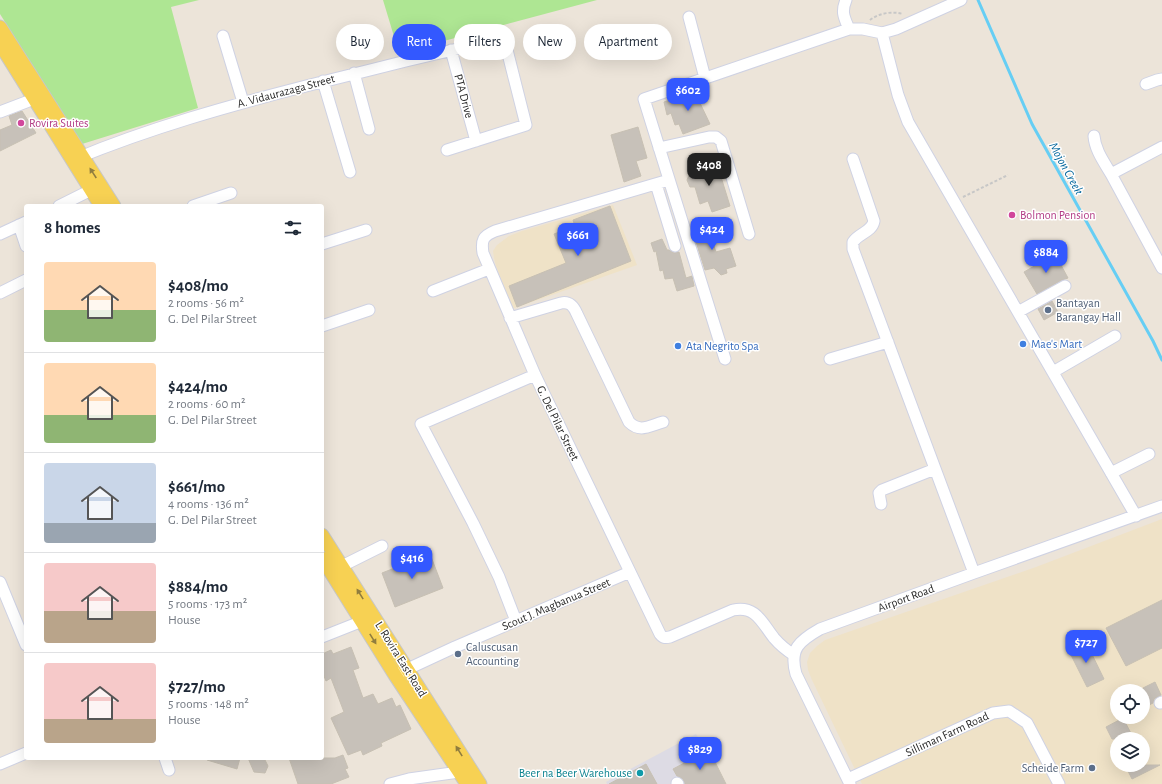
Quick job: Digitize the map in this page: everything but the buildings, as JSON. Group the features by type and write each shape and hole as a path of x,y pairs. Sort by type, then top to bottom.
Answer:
{"main road":[{"path":"0,27 77,158 91,190 101,204"},
{"path":"0,44 5,61 112,204"},
{"name":"L. Rovira East Road","path":"324,538 342,566 396,675 467,784"},
{"name":"L. Rovira East Road","path":"324,561 408,669 480,784"}],"street":[{"path":"846,0 843,12 849,29"},
{"path":"725,359 644,99 849,29 863,29 882,33 896,29 961,0"},
{"path":"690,17 705,78"},
{"path":"882,33 898,95 908,122 1136,516"},
{"path":"224,36 243,102"},
{"name":"A. Vidaurazaga Street","path":"77,158 163,127 243,102 354,73 504,38 526,125 476,141"},
{"name":"PTA Drive","path":"451,50 476,141"},
{"path":"354,73 369,129"},
{"path":"1146,84 1162,79"},
{"path":"324,81 350,172"},
{"path":"0,112 34,99"},
{"path":"1094,136 1098,152 1158,252 1162,268"},
{"path":"659,148 709,137 716,137 722,141 749,234"},
{"path":"447,150 476,141"},
{"path":"1111,174 1162,147"},
{"path":"853,159 874,221 870,230 856,238 853,242 853,249 974,573"},
{"name":"G. Del Pilar Street","path":"669,180 495,231 488,234 483,239 483,253 535,375 662,637 670,637 741,608 750,610 758,616 775,640 783,648 794,655"},
{"path":"656,184 675,246"},
{"path":"63,204 91,190"},
{"path":"199,204 231,193"},
{"path":"0,234 23,224"},
{"path":"324,243 366,230"},
{"path":"433,291 489,269"},
{"path":"0,293 24,281"},
{"path":"1018,312 1065,286"},
{"path":"510,318 564,302 569,303 574,307 578,314 628,422 639,429 663,422"},
{"path":"324,325 369,310"},
{"path":"1053,372 1115,336"},
{"path":"830,359 888,342"},
{"path":"516,621 498,576 473,523 421,424 535,375"},
{"path":"1111,473 1149,454"},
{"path":"881,504 879,493 882,490 935,469"},
{"name":"Airport Road","path":"794,655 796,648 802,641 820,629 1162,506"},
{"path":"342,566 382,546"},
{"name":"Scout J. Magbanua Street","path":"396,675 456,647 630,572"},
{"path":"0,582 24,640"},
{"path":"324,636 368,619"},
{"path":"794,655 794,665 800,683 849,782"},
{"name":"Silliman Farm Road","path":"849,782 993,713 1009,711 1027,723 1059,784"},
{"path":"0,764 24,755"},
{"path":"166,760 169,770"},
{"path":"390,784 409,779 460,772"}],"path":[{"path":"863,29 871,19 887,13 898,12 904,14 912,22"},
{"path":"954,202 1008,175"}],"shaded area":[{"path":"613,205 637,265 512,309 494,258 493,251 497,245 509,236 522,231"},
{"path":"1162,519 1162,784 862,784 808,670 807,662 810,653 825,640 1036,567"},
{"path":"696,734 725,784 607,784 606,782"}],"green space":[{"path":"0,0 199,0 171,7 198,108 82,144 0,14"},
{"path":"383,0 597,0 507,24 454,24 454,38 446,40 446,24 392,24 392,30"}],"waterway":[{"name":"Mojon Creek","path":"978,0 1032,124 1153,341 1162,360"}],"place":[{"name":"Rovira Suites","path":"21,123"},
{"name":"Bolmon Pension","path":"1012,215"},
{"name":"Bantayan Barangay Hall","path":"1048,310"},
{"name":"Mae's Mart","path":"1023,344"},
{"name":"Ata Negrito Spa","path":"678,346"},
{"name":"Caluscusan Accounting","path":"458,654"},
{"name":"Scheide Farm","path":"1092,768"},
{"name":"Beer na Beer Warehouse","path":"640,773"}]}
